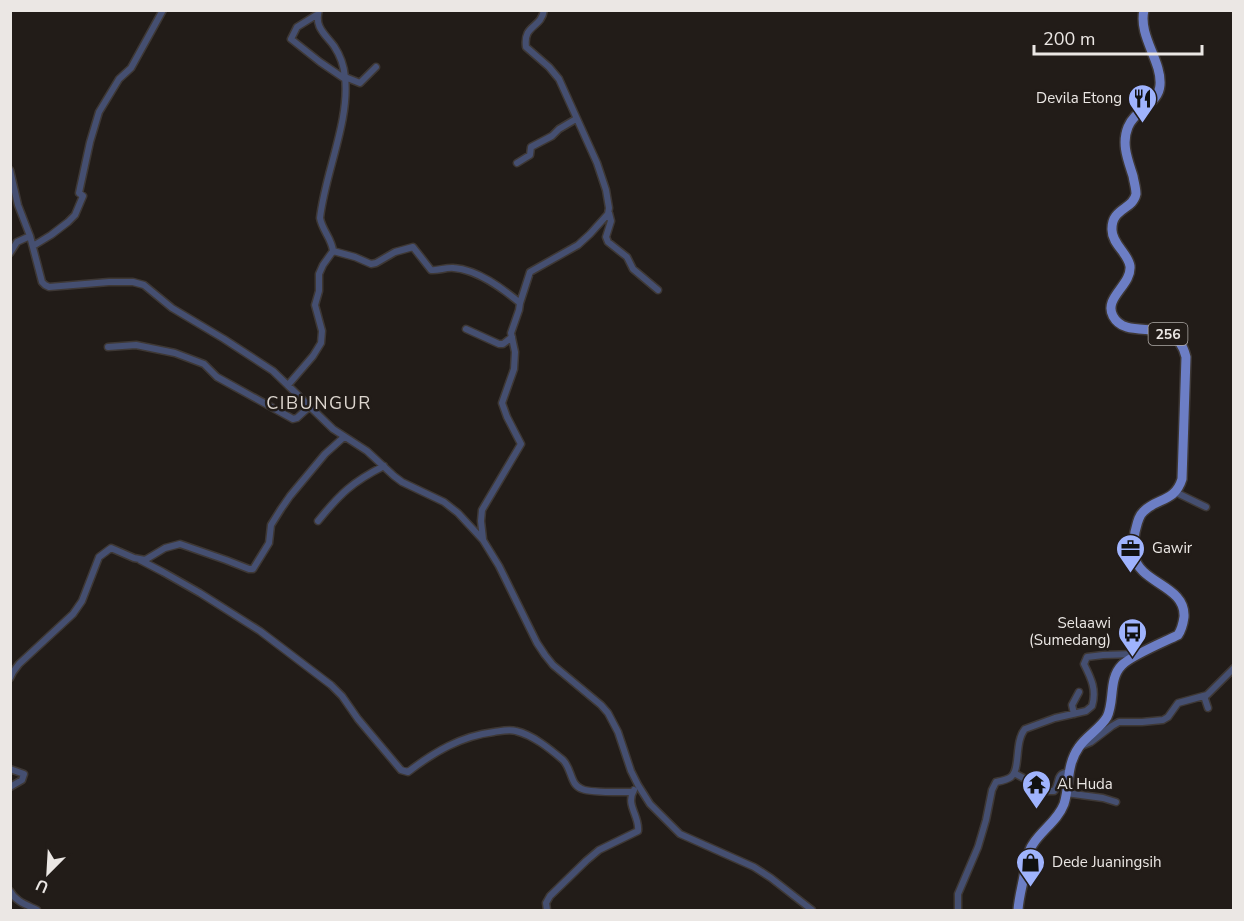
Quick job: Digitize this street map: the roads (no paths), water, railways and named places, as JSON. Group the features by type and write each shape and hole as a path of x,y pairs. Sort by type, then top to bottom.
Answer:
{"main road":[{"name":"256","path":"1144,10 1142,24 1160,83 1155,98 1143,107 1129,123 1125,134 1124,146 1135,185 1135,197 1115,215 1112,231 1129,262 1130,271 1111,308 1114,317 1123,326 1132,329 1162,331 1178,341 1185,352 1187,363 1182,473 1180,484 1175,492"},
{"path":"1018,910 1020,888 1029,851 1063,806 1073,757 1078,747 1107,716 1117,672 1122,665 1141,653 1178,635 1182,628 1184,613 1180,601 1166,587 1143,571 1136,563 1134,555 1135,532 1140,515 1175,492"}],"street":[{"path":"33,246 57,231 75,215 83,196 79,193 99,112 119,79 131,68 163,10"},
{"path":"544,10 541,20 528,32 526,48 549,67 559,79 597,163 611,221 606,237 608,242 627,257 632,268 658,290"},
{"path":"288,385 321,343 322,332 315,305 319,291 319,274 333,251 320,218 342,122 345,78 338,54 317,23 319,12"},
{"path":"319,12 297,27 291,39 345,78 360,83 376,67"},
{"path":"517,163 531,154 531,147 576,119"},
{"path":"10,170 18,205 30,236 42,282 46,286 63,287 109,282 133,282 144,285 172,308 273,371 309,407 344,437 367,451 402,482 444,502 458,513 483,540 499,566 545,656 608,713 618,732 631,771 650,804 680,834 754,867 812,910"},
{"path":"483,540 482,510 521,444 502,403 514,369 515,352 512,329 530,272 578,245 608,212"},
{"path":"10,253 17,242 30,236"},
{"path":"333,251 371,264 395,252 413,247 430,270 461,269 494,284 520,303"},
{"path":"466,329 499,344 503,344 512,337"},
{"path":"108,347 136,345 175,353 204,364 217,377 293,419 309,407"},
{"path":"140,560 148,560 165,548 180,544 253,569 269,543 272,523 285,502 325,454 344,437"},
{"path":"318,521 344,491 358,480 384,466"},
{"path":"1175,492 1206,507"},
{"path":"10,678 19,664 73,614 82,601 99,557 111,548 182,582 260,631 331,685 404,772 408,772 441,749 461,740 511,730 528,736 564,761 569,767 575,784 581,789 632,792"},
{"path":"958,910 958,894 978,847 992,790 996,782 1008,779 1014,773 1019,739 1023,731 1089,708 1094,702 1094,693 1093,682 1084,664 1087,657 1141,653"},
{"path":"1078,747 1091,742 1116,723 1160,721 1168,717 1178,703 1204,696 1215,688 1233,668"},
{"path":"1074,714 1071,705 1079,692"},
{"path":"1204,696 1208,708"},
{"path":"10,769 24,774 22,780 10,787"},
{"path":"1014,773 1054,791 1061,774 1069,772"},
{"path":"547,910 546,903 550,896 586,861 599,850 638,831 638,821 631,804 632,792 638,785"},
{"path":"1066,793 1116,802"},
{"path":"10,891 23,904 37,910"}],"place":[{"name":"Devila Etong","path":"1143,124"},
{"name":"Gawir","path":"1131,574"},
{"name":"Selaawi (Sumedang)","path":"1132,658"},
{"name":"Al Huda","path":"1036,810"},
{"name":"Dede Juaningsih","path":"1031,888"}],"district":[{"name":"CIBUNGUR","path":"319,403"}]}
